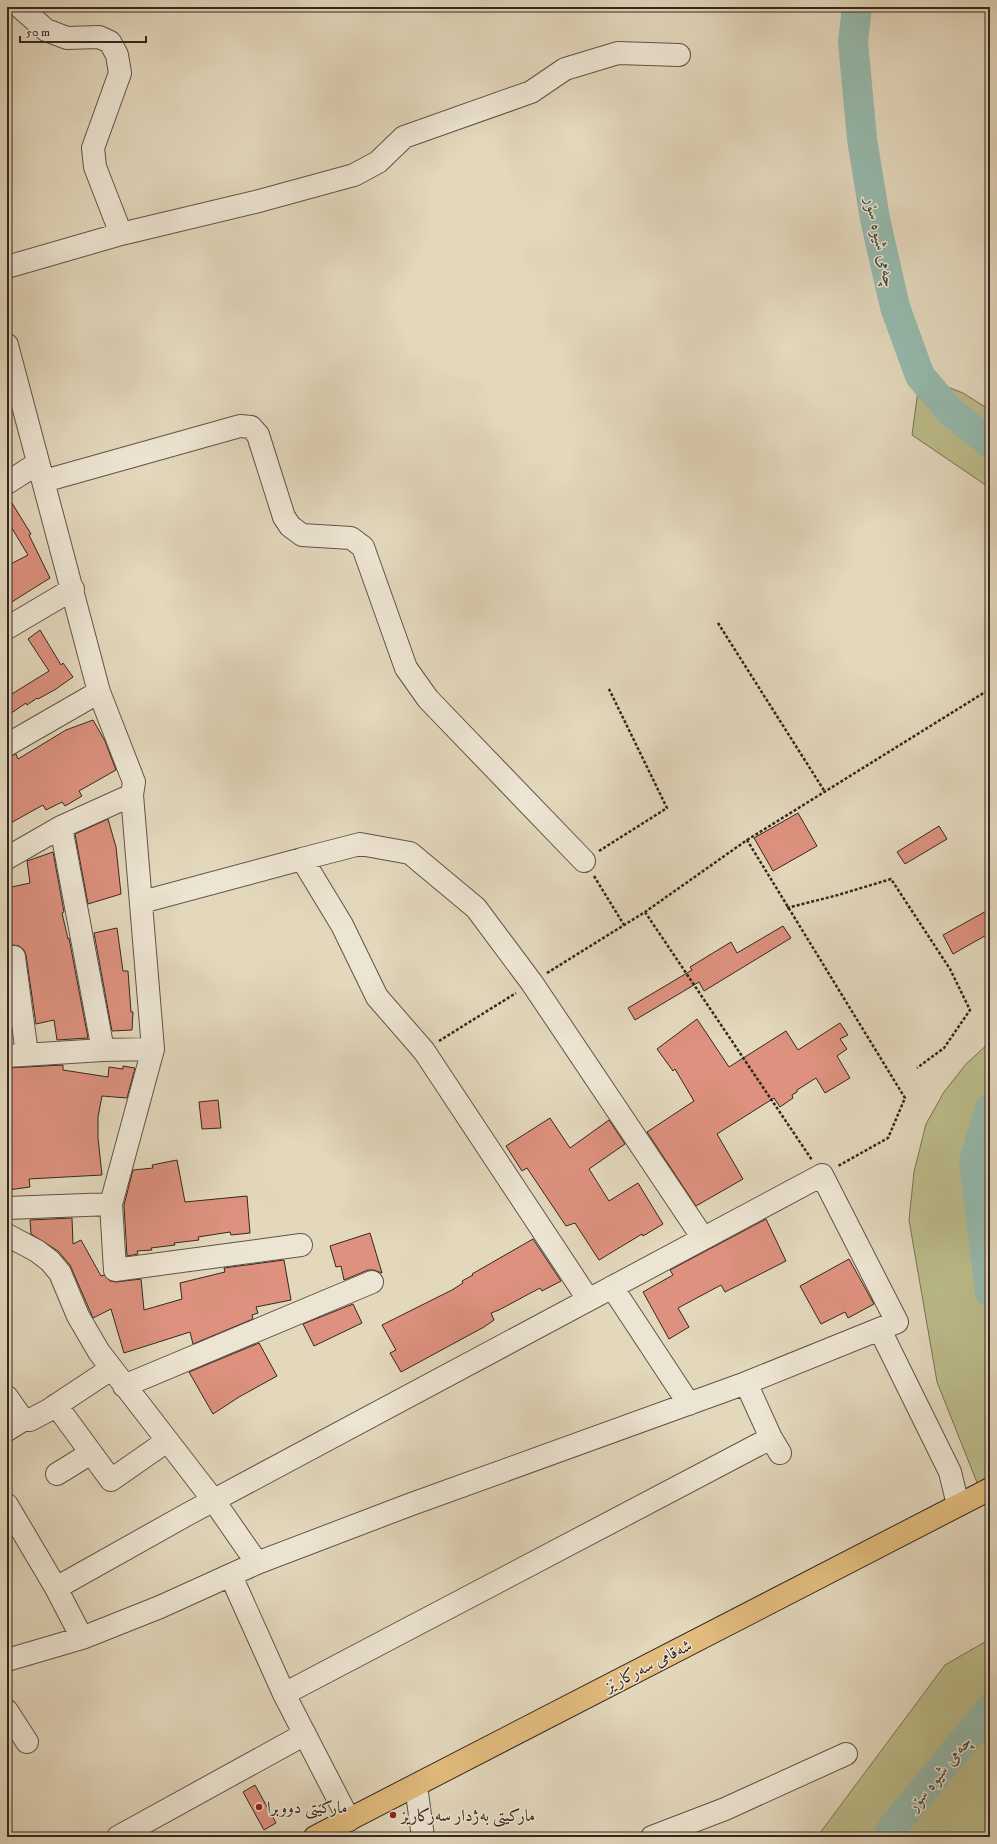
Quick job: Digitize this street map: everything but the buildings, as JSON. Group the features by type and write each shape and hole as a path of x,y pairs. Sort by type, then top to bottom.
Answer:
{"main road":[{"name":"شەقامی سەرکارێز","path":"315,1837 986,1491"}],"street":[{"path":"20,7 46,30 67,38 99,37 110,42 117,55 120,73 93,148 95,167 121,234"},
{"path":"7,267 121,234 259,202 354,175 378,162 404,137 531,92 565,69 618,53 679,55"},
{"path":"9,358 73,589 99,692 134,782 132,795 153,1049 111,1204 115,1270 301,1245"},
{"path":"7,483 41,472 240,426 251,427 258,435 284,517 290,526 302,535 351,538 363,547 406,668 428,699 584,861"},
{"path":"7,628 73,589"},
{"path":"7,745 99,692"},
{"path":"7,858 61,826 132,795"},
{"path":"61,826 103,1050"},
{"path":"142,902 360,844 410,853 476,908 532,983 703,1238"},
{"path":"302,859 342,925 377,997 424,1051 588,1299"},
{"path":"14,957 17,1055 103,1050 153,1049"},
{"path":"7,1660 82,1638 231,1576 257,1563 409,1505 746,1383 897,1322 822,1175 588,1299 56,1588"},
{"path":"7,1208 111,1204"},
{"path":"7,1235 37,1250 50,1261 60,1273 78,1316 99,1352 214,1501 257,1563"},
{"path":"124,1386 372,1282"},
{"path":"612,1287 689,1404"},
{"path":"880,1330 950,1472 958,1505"},
{"path":"7,1397 15,1426 30,1420 56,1405 111,1369"},
{"path":"284,1694 776,1445 746,1383"},
{"path":"56,1405 111,1480 167,1441"},
{"path":"57,1474 91,1453"},
{"path":"7,1505 56,1588 82,1638"},
{"path":"231,1576 284,1694 349,1820"},
{"path":"7,1711 27,1742"},
{"path":"118,1837 305,1734"},
{"path":"652,1837 725,1809 846,1754"},
{"path":"416,1786 423,1837"}],"path":[{"path":"718,623 825,792"},
{"path":"608,687 667,808 584,861 624,925"},
{"path":"747,840 787,908 905,1098 888,1138 822,1175 645,912 747,840 990,689"},
{"path":"787,908 838,896 891,879 950,969 970,1010 944,1048 917,1068"}],"green space":[{"path":"920,376 963,393 990,410 990,488 912,435"},
{"path":"990,1042 990,1515 937,1382 909,1220 914,1172 926,1124 944,1092 966,1064"},
{"path":"990,1639 990,1837 817,1837 945,1665"}],"waterway":[{"name":"چەمی شیوە سۆر","path":"857,7 853,42 862,139 875,219 895,307 920,376 951,412 990,443"},
{"name":"چەمی شیوە سۆر","path":"990,1109 974,1161 990,1292"},
{"name":"چەمی شیوە سۆر","path":"887,1837 893,1827 990,1709"}],"place":[{"name":"ماركێتى دووبرا","path":"259,1807"},
{"name":"مارکیتی بەژدار سەرکاریز","path":"393,1815"}]}
